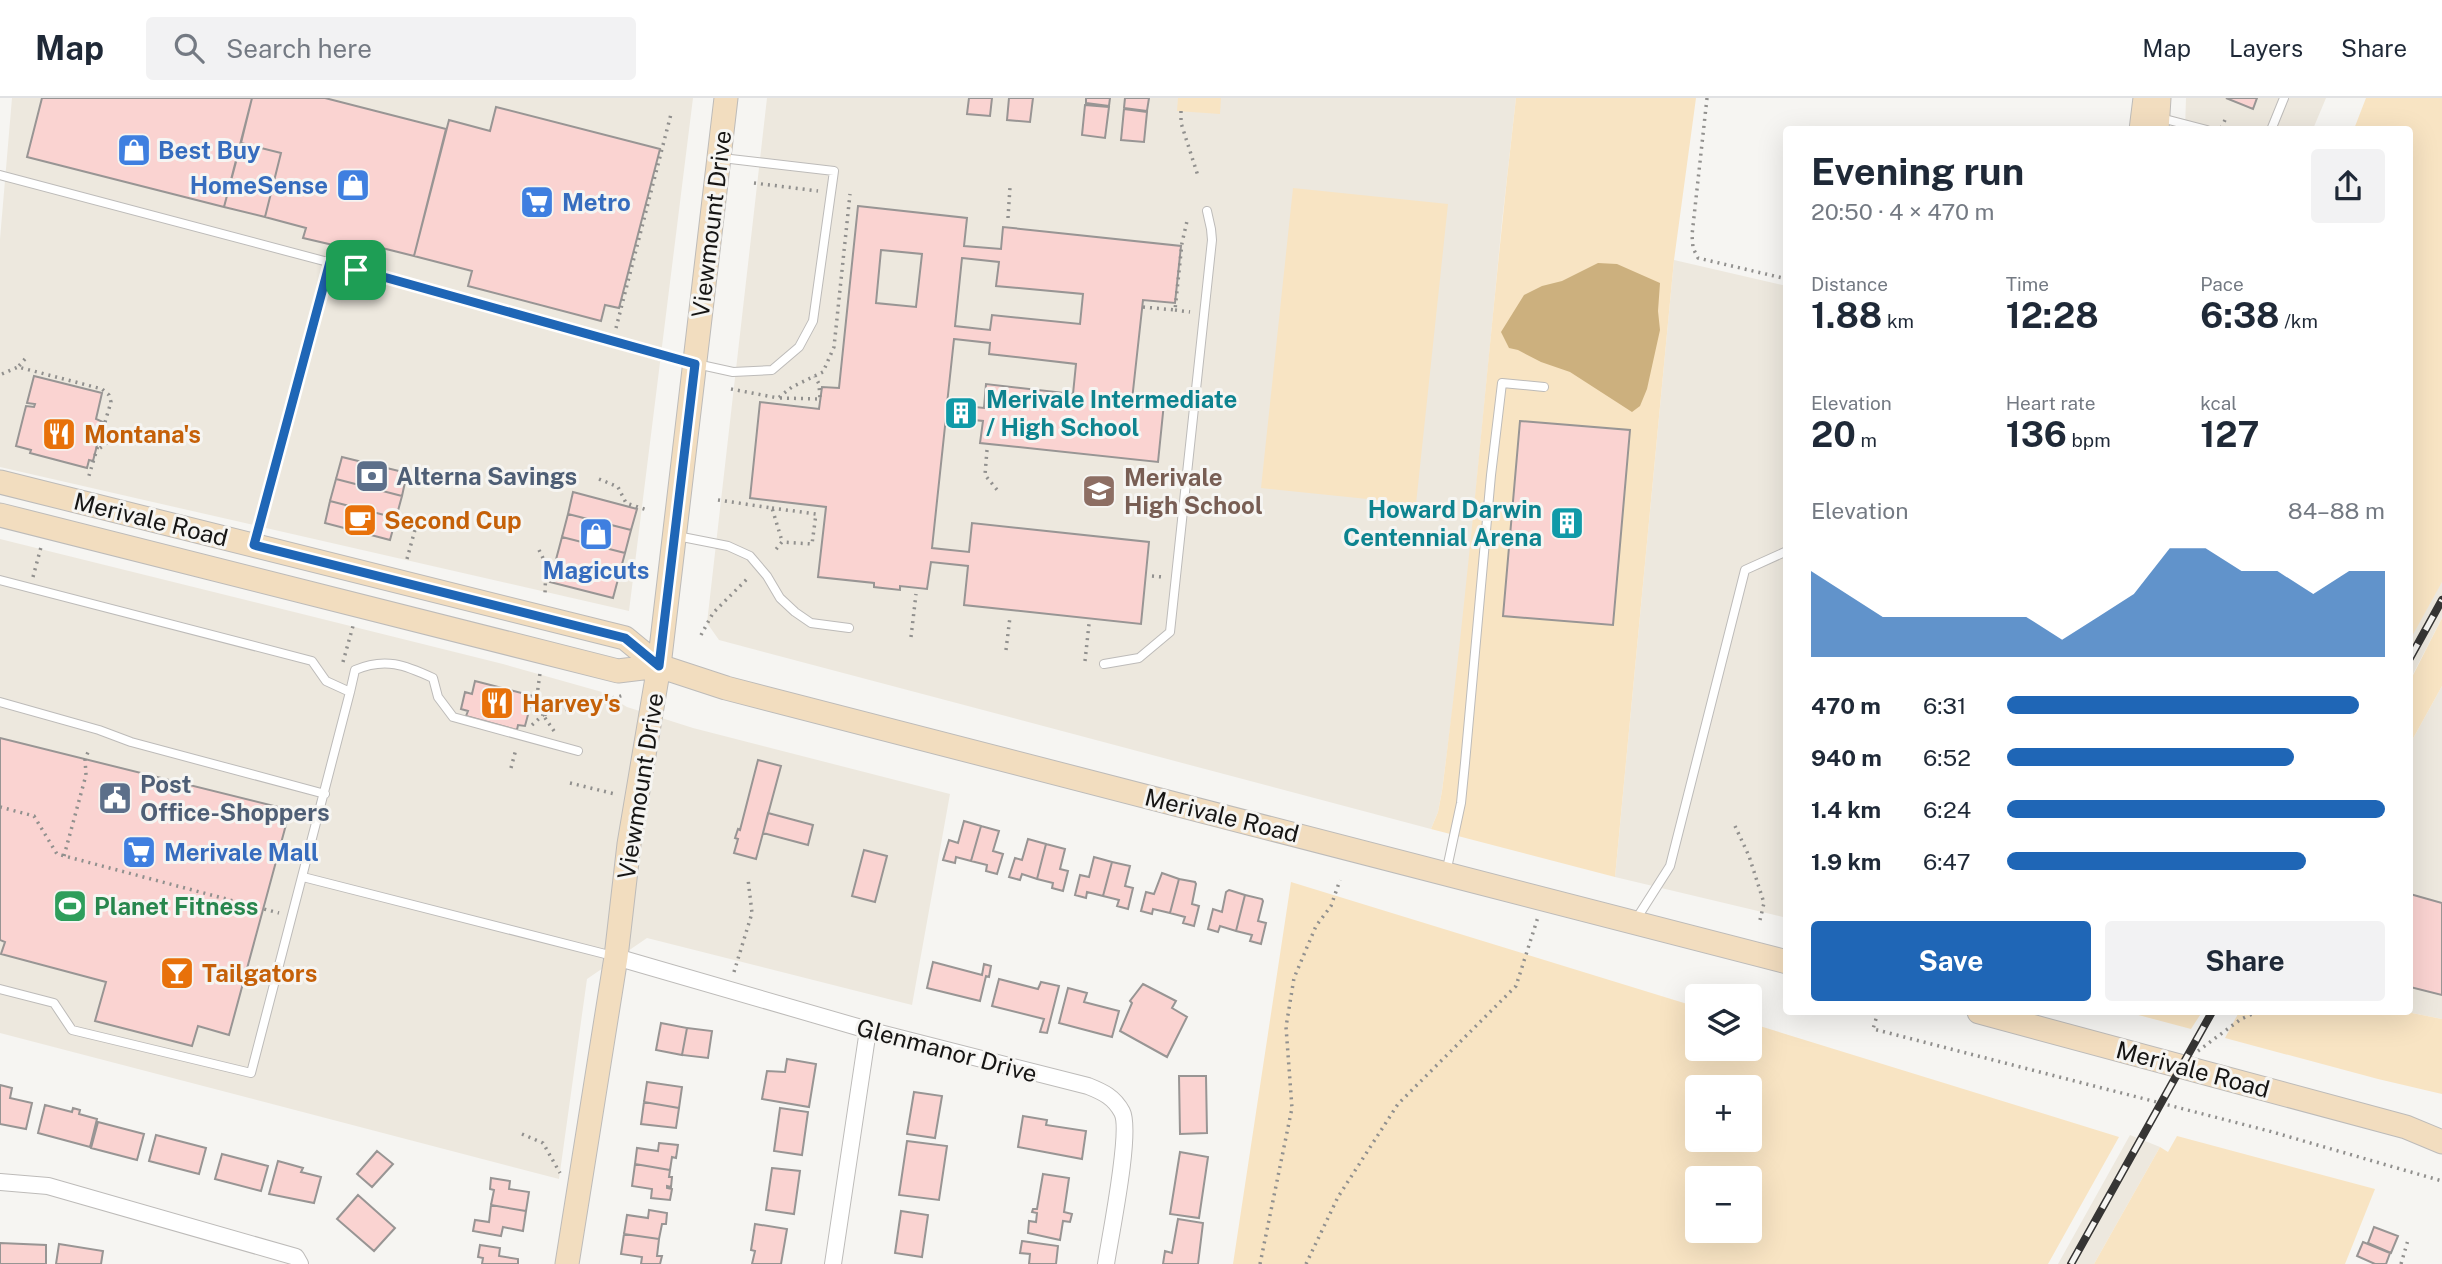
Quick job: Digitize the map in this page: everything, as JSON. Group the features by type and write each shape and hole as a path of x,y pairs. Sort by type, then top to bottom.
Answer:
{"main road":[{"name":"Viewmount Drive","path":"567,1264 616,957 629,844 659,666 726,98"},
{"path":"2145,98 2154,119"},
{"name":"Merivale Road","path":"0,482 625,638 659,666 743,692 1783,961"},
{"name":"Merivale Road","path":"0,515 618,671 659,666"},
{"name":"Merivale Road","path":"1990,1015 2406,1127 2442,1142"},
{"name":"Merivale Road","path":"2406,1127 2442,1132"}],"street":[{"name":"Glenmanor Drive","path":"616,957 868,1030 1088,1086 1109,1095 1124,1114 1125,1137 1106,1264"},
{"path":"832,1264 868,1030"},
{"path":"0,1182 48,1186 296,1257 300,1264"}],"lane":[{"path":"2273,126 2284,98"},
{"path":"2154,119 2188,126"},
{"path":"0,175 330,262 695,364 733,372 772,370 799,347 813,321 834,171 719,158"},
{"path":"1104,664 1139,659 1170,632 1212,240 1207,211"},
{"path":"254,545 330,262"},
{"path":"1446,873 1461,803 1502,383 1544,387"},
{"path":"674,535 728,546 750,556 780,598 795,612 811,622 849,628"},
{"path":"1634,922 1670,866 1745,570 1783,553"},
{"path":"0,580 312,662 326,681 350,692"},
{"path":"0,989 54,1003 72,1030 251,1073 355,670 373,662 409,667 433,678 438,697 453,717 578,751"},
{"path":"0,702 99,730 131,742 325,794"},
{"path":"303,877 616,957"}],"path":[{"path":"1707,98 1692,234 1693,248 1699,258 1783,278"},
{"path":"1181,111 1181,123 1198,176"},
{"path":"616,328 671,114"},
{"path":"2222,126 2225,120"},
{"path":"754,183 819,191"},
{"path":"1009,218 1010,187"},
{"path":"1143,307 1175,310 1187,221"},
{"path":"2,374 18,367 25,359"},
{"path":"18,367 102,389 109,395 111,402 89,479"},
{"path":"778,398 820,399 819,384 815,376"},
{"path":"98,450 115,436"},
{"path":"987,450 985,475 998,491"},
{"path":"599,479 618,487 626,503 647,510"},
{"path":"718,500 816,513 812,544 782,541"},
{"path":"772,508 782,541"},
{"path":"407,559 419,515"},
{"path":"30,588 43,541"},
{"path":"772,553 782,541"},
{"path":"539,550 546,564 545,594"},
{"path":"701,635 713,613 748,579"},
{"path":"911,637 916,594"},
{"path":"1006,650 1010,617"},
{"path":"337,686 354,620"},
{"path":"1085,661 1089,624"},
{"path":"540,667 536,703 555,732 554,744"},
{"path":"511,768 520,731 528,729 543,715 625,695"},
{"path":"64,856 86,775 89,750"},
{"path":"570,783 621,796"},
{"path":"0,807 34,816 57,854 280,913"},
{"path":"1735,826 1749,856 1764,903 1760,920"},
{"path":"729,990 751,913 748,879"},
{"path":"1260,1264 1292,1108 1286,1027 1294,978 1316,926 1331,906 1340,880"},
{"path":"1307,1264 1338,1197 1398,1104 1516,986 1544,899"},
{"path":"1877,1015 1872,1029 2256,1127 2442,1181"},
{"path":"2180,1065 2250,1015"},
{"path":"522,1134 543,1143 565,1181 579,1186"},
{"path":"2401,1264 2408,1240"}],"shaded area":[{"path":"12,98 693,98 629,611 0,467 0,239"},
{"name":"Merivale High School","path":"767,98 1516,98 1461,644 1442,791 1431,829 719,640 707,623"},
{"path":"1178,98 1221,98 1220,114 1177,111"},
{"path":"1516,98 1696,98 1674,260 1615,877 1431,829 1442,791 1453,705"},
{"path":"2186,98 2326,98 2314,126 2185,126"},
{"path":"2366,98 2442,98 2442,582 2413,635 2413,126 2355,126"},
{"path":"1293,188 1448,204 1416,504 1261,488"},
{"path":"1674,260 1783,285 1783,917 1615,877"},
{"path":"1598,263 1617,264 1660,283 1660,330 1647,389 1640,406 1632,412 1570,372 1509,348 1501,332 1524,295 1542,286 1562,281"},
{"path":"0,539 503,664 602,692 627,707 693,728 950,794 912,1005 647,938 587,979 559,1179 0,1033"},
{"path":"2442,581 2442,618 2413,674 2413,634"},
{"path":"2442,618 2442,686 2413,739 2413,675"},
{"path":"2442,686 2442,1019 2413,1013 2413,739"},
{"path":"1291,882 1685,1003 1685,1061 1762,1061 1762,1027 2119,1137 2048,1264 1233,1264"},
{"path":"2413,1013 2442,1019 2442,1094 2378,1079 2225,1038 2237,1015"},
{"path":"2138,1015 2200,1015 2191,1029"},
{"path":"2130,1135 2160,1147 2094,1264 2058,1264"},
{"path":"2177,1136 2375,1189 2345,1264 2094,1264 2160,1147 2168,1152"}],"building":[{"name":"Best Buy","path":"42,98 252,98 224,207 27,157"},
{"name":"HomeSense","path":"252,98 325,98 446,129 414,256 362,243 359,251 303,238 306,228 265,217 281,153 241,143"},
{"path":"969,98 992,98 990,116 967,114"},
{"path":"1009,98 1033,98 1030,122 1007,120"},
{"path":"1086,98 1110,98 1109,106 1086,103"},
{"path":"1125,98 1149,98 1147,111 1124,108"},
{"path":"2226,98 2257,98 2253,109"},
{"path":"1085,105 1109,107 1105,138 1082,135"},
{"name":"Metro","path":"496,107 660,149 619,308 605,305 601,321 468,286 472,271 414,256 449,120 490,131"},
{"path":"1124,109 1147,112 1144,142 1121,140"},
{"path":"241,143 281,153 265,217 224,207"},
{"name":"Merivale Intermediate / High School","path":"858,206 967,218 964,246 1001,249 1003,227 1181,246 1175,303 1143,300 1132,400 1164,403 1158,462 980,443 983,421 946,417 932,548 969,552 972,523 1149,542 1141,624 964,605 968,566 931,562 927,589 900,586 900,590 874,587 874,583 818,577 826,507 750,498 760,402 819,409 822,387 839,388","holes":["881,250 922,254 916,307 876,303","962,258 999,262 996,286 1083,294 1080,324 992,315 990,330 955,326","954,339 990,343 989,354 1076,364 1073,394 986,384 984,408 947,404"]},
{"name":"Montana's","path":"34,376 102,393 96,419 103,422 93,461 89,460 87,468 30,453 31,450 16,446 26,406 34,407 35,404 27,403"},
{"name":"Howard Darwin Centennial Arena","path":"1520,421 1630,430 1613,625 1503,616"},
{"name":"Alterna Savings","path":"342,457 407,473 402,496 336,479"},
{"path":"336,479 402,496 396,518 330,501"},
{"path":"573,492 637,509 631,530 568,514"},
{"name":"Second Cup","path":"330,501 396,518 390,540 325,523"},
{"name":"Magicuts","path":"568,514 631,530 625,553 562,537"},
{"path":"562,537 625,553 613,598 550,582"},
{"name":"Harvey's","path":"475,681 533,696 525,726 518,725 517,730 466,716 468,711 461,709 465,692 472,694"},
{"name":"Merivale Mall","path":"0,738 290,810 229,1035 198,1026 192,1046 95,1021 106,982 1,954 5,942 0,940"},
{"path":"758,760 781,766 756,859 734,853 738,839 735,838 738,829 740,830"},
{"path":"768,813 813,825 808,845 763,833"},
{"path":"964,821 981,826 971,861 956,857 955,863 943,860 949,840 958,843"},
{"path":"981,826 999,831 993,851 1003,854 997,874 986,871 987,865 971,861"},
{"path":"1028,839 1046,844 1037,879 1022,874 1020,880 1009,877 1015,858 1022,860"},
{"path":"1046,844 1065,849 1060,869 1068,871 1063,891 1052,888 1053,883 1037,879"},
{"path":"864,850 887,856 875,902 852,896"},
{"path":"1094,857 1112,862 1103,896 1087,892 1086,898 1075,895 1080,875 1089,877"},
{"path":"1112,862 1130,866 1125,886 1133,888 1128,909 1117,906 1119,900 1103,896"},
{"path":"1162,873 1179,879 1170,913 1153,909 1152,914 1141,911 1146,892 1154,894"},
{"path":"1179,879 1196,884 1192,904 1199,906 1194,926 1183,923 1185,917 1170,913"},
{"path":"1229,890 1245,895 1236,931 1220,926 1218,932 1208,929 1213,909 1222,912 1226,892"},
{"path":"1245,895 1263,901 1258,921 1266,923 1261,944 1250,941 1252,935 1236,931"},
{"path":"2413,895 2442,903 2442,995 2413,988"},
{"path":"933,962 982,975 984,964 991,966 980,1001 927,988"},
{"path":"999,979 1038,989 1041,982 1059,986 1047,1033 1040,1032 1044,1019 992,1006"},
{"path":"1143,984 1176,1001 1172,1008 1187,1017 1167,1057 1120,1031 1132,1003 1130,1001"},
{"path":"1068,988 1087,993 1084,1002 1119,1011 1112,1037 1059,1023"},
{"path":"661,1023 687,1028 682,1055 656,1050"},
{"path":"687,1028 712,1031 708,1058 682,1055"},
{"path":"787,1059 816,1064 809,1107 762,1099 767,1071 785,1072"},
{"path":"1179,1076 1206,1076 1207,1133 1180,1134"},
{"path":"647,1082 682,1087 679,1108 644,1102"},
{"path":"0,1085 12,1088 10,1098 32,1103 26,1129 0,1124"},
{"path":"914,1092 942,1096 935,1138 907,1134"},
{"path":"644,1102 679,1108 676,1128 641,1124"},
{"path":"45,1105 72,1112 73,1108 80,1110 79,1114 97,1119 90,1147 38,1133"},
{"path":"780,1108 808,1112 802,1155 774,1151"},
{"path":"1023,1116 1047,1120 1046,1125 1086,1131 1082,1159 1018,1147"},
{"path":"98,1122 144,1134 137,1160 91,1148"},
{"path":"156,1135 206,1148 199,1174 149,1161"},
{"path":"907,1141 947,1146 939,1200 899,1195"},
{"path":"659,1143 678,1145 670,1170 635,1164 637,1148 658,1151"},
{"path":"377,1151 393,1164 372,1187 357,1174"},
{"path":"1180,1152 1208,1157 1199,1218 1170,1214"},
{"path":"222,1154 268,1166 261,1191 215,1179"},
{"path":"278,1161 303,1168 301,1172 321,1177 314,1203 269,1194"},
{"path":"635,1164 670,1170 671,1187 667,1188 672,1189 670,1200 651,1198 652,1189 632,1186"},
{"path":"772,1168 800,1171 794,1214 766,1210"},
{"path":"1043,1174 1069,1178 1064,1212 1072,1214 1070,1222 1063,1221 1060,1240 1028,1233 1029,1221 1036,1222 1037,1213 1032,1212 1037,1209"},
{"path":"491,1178 510,1181 509,1189 529,1192 526,1211 491,1205 494,1190 490,1189"},
{"path":"358,1195 395,1228 374,1251 337,1219"},
{"path":"491,1205 526,1211 523,1231 503,1227 501,1236 473,1231 475,1220 489,1222"},
{"path":"649,1210 667,1213 666,1224 662,1224 659,1239 624,1234 627,1215 648,1218"},
{"path":"901,1211 928,1215 922,1257 895,1253"},
{"path":"1178,1219 1203,1223 1198,1264 1163,1264 1165,1251 1172,1253"},
{"path":"755,1224 787,1229 781,1264 752,1264"},
{"path":"2374,1227 2398,1236 2391,1253 2368,1243"},
{"path":"624,1234 659,1239 657,1256 662,1256 660,1264 641,1264 642,1257 621,1254"},
{"path":"1022,1241 1058,1246 1056,1264 1029,1264 1030,1254 1020,1253"},
{"path":"2363,1242 2390,1253 2386,1264 2375,1264 2357,1256"},
{"path":"0,1243 46,1245 46,1264 0,1264"},
{"path":"59,1244 103,1251 101,1264 56,1264"},
{"path":"480,1245 500,1248 499,1256 518,1259 518,1264 482,1264 483,1258 478,1257"}],"railway":[{"path":"2413,653 2442,600"},
{"path":"2071,1264 2210,1015"}],"place":[{"name":"Best Buy","path":"134,150"},
{"name":"HomeSense","path":"353,185"},
{"name":"Metro","path":"537,202"},
{"name":"Merivale Intermediate / High School","path":"961,413"},
{"name":"Montana's","path":"59,434"},
{"name":"Alterna Savings","path":"372,476"},
{"name":"Merivale High School","path":"1099,491"},
{"name":"Second Cup","path":"360,520"},
{"name":"Howard Darwin Centennial Arena","path":"1567,523"},
{"name":"Magicuts","path":"596,534"},
{"name":"Harvey's","path":"497,703"},
{"name":"Post Office-Shoppers","path":"115,798"},
{"name":"Merivale Mall","path":"139,852"},
{"name":"Planet Fitness","path":"70,906"},
{"name":"Tailgators","path":"177,973"}],"route":[{"path":"330,262 356,270 695,364 659,666 625,638 254,545 330,262"}]}
